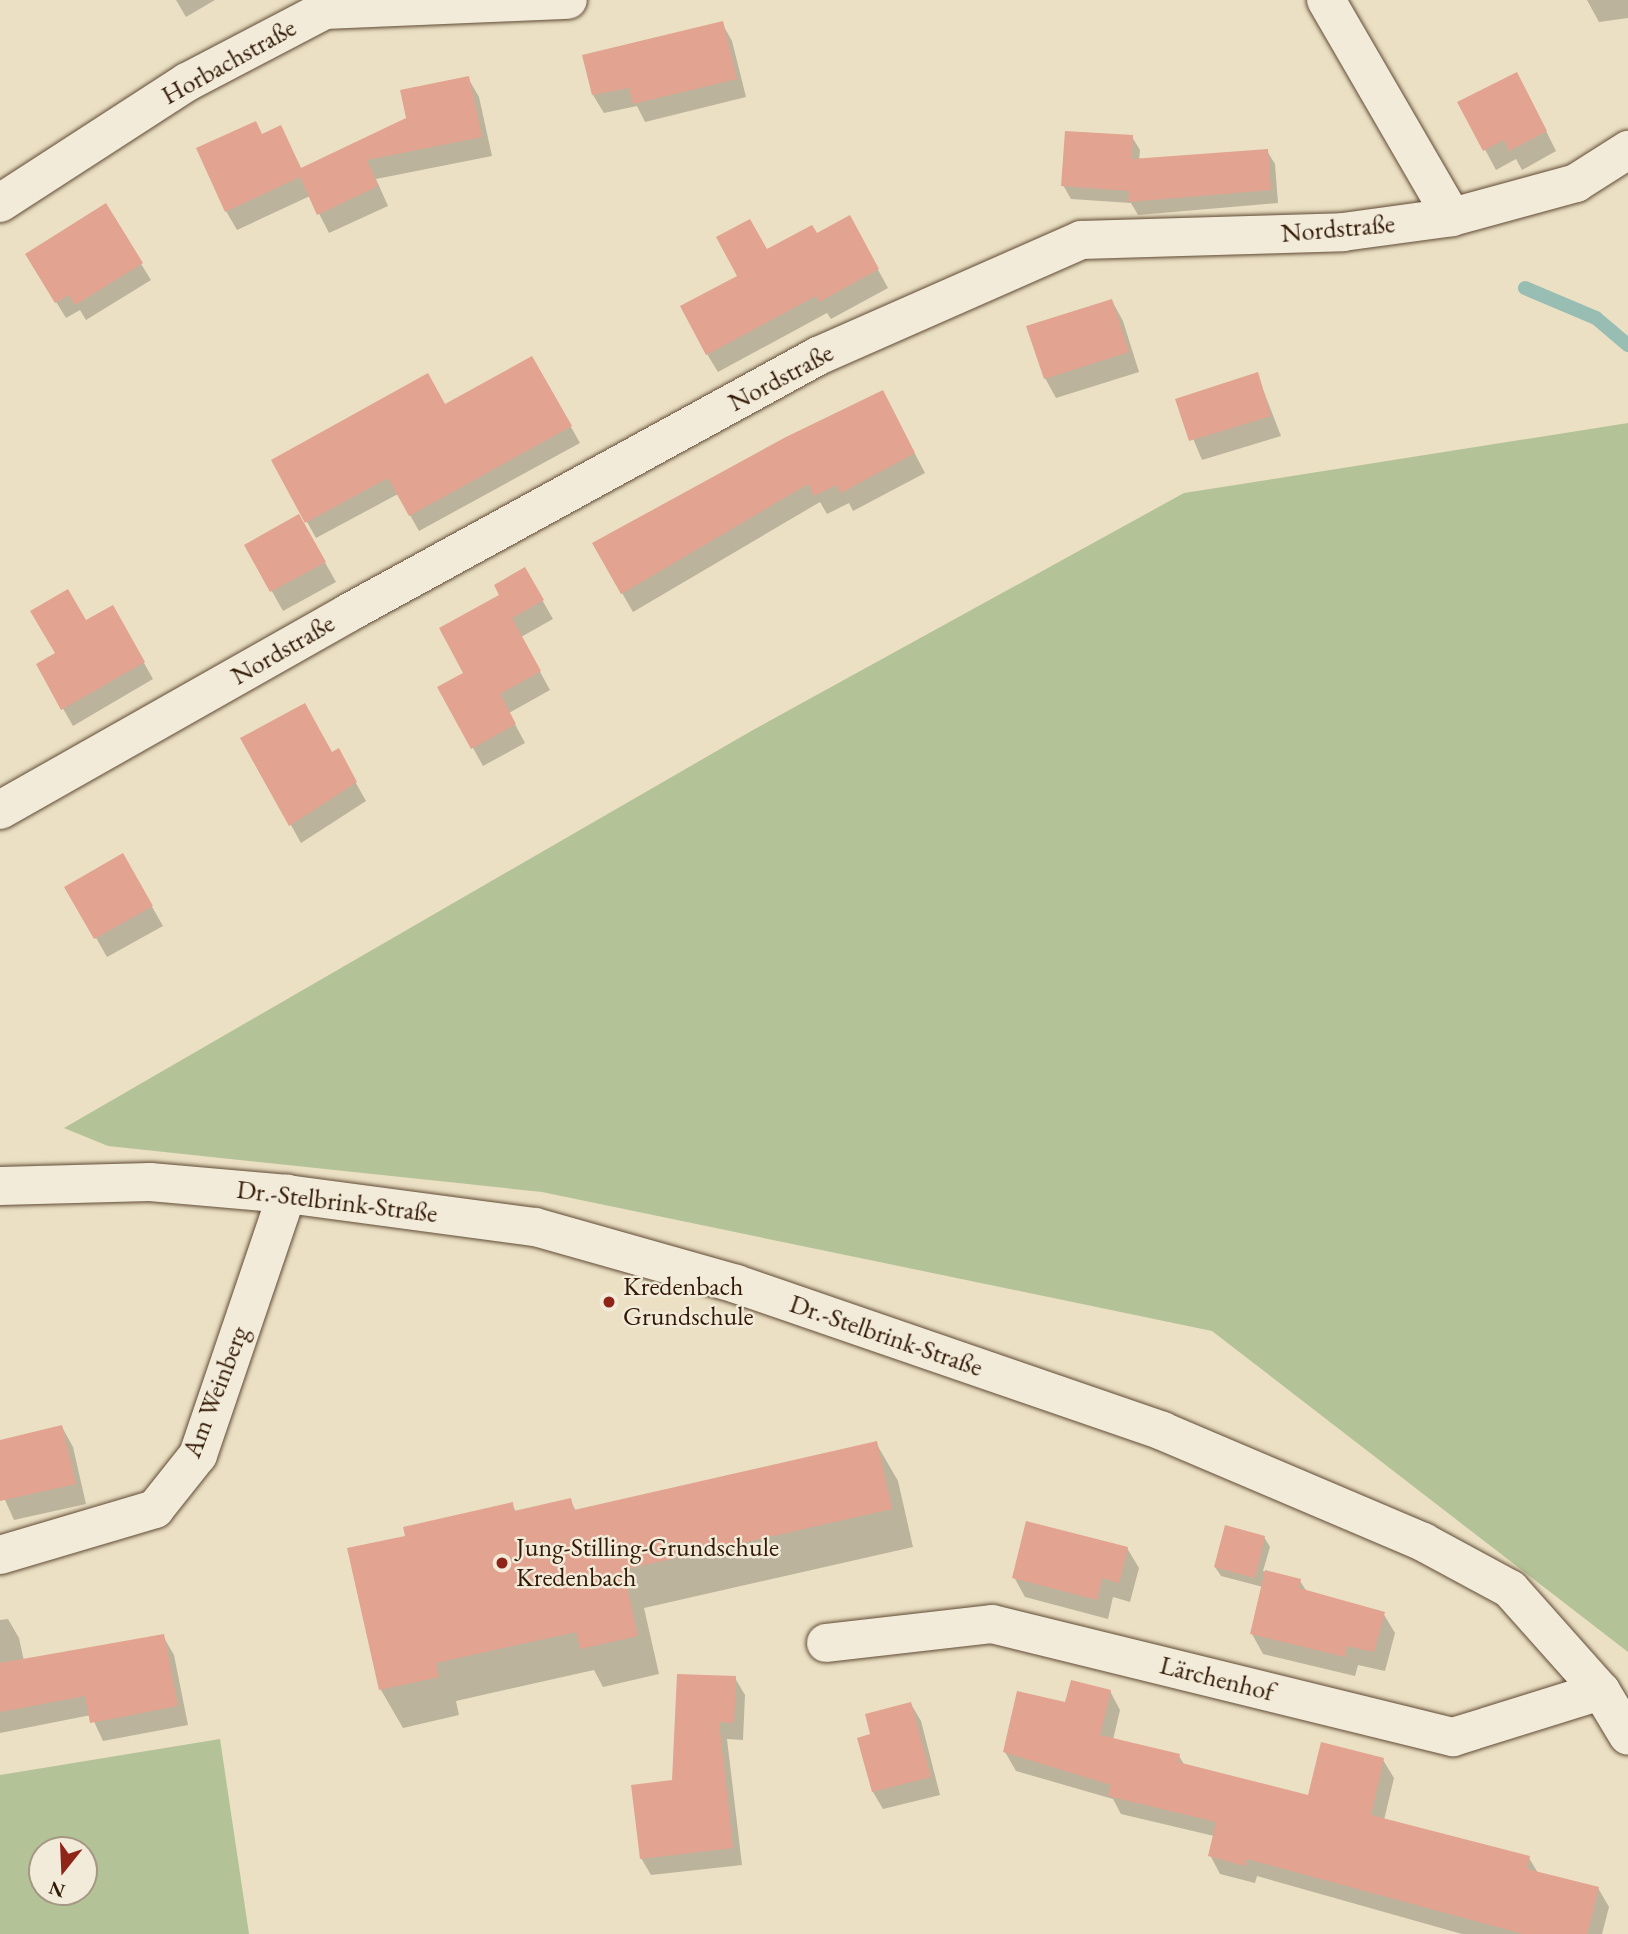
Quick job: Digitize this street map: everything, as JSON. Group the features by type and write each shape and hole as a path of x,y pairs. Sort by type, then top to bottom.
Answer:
{"street":[{"name":"Horbachstraße","path":"0,203 187,82 325,10 568,0"},
{"path":"1326,0 1452,217"},
{"name":"Nordstraße","path":"0,810 348,613 818,356 1081,240 1343,232 1452,217 1576,183 1628,150"},
{"name":"Dr.-Stelbrink-Straße","path":"0,1186 150,1182 287,1194 535,1227 736,1284 1162,1431 1423,1542 1510,1589 1601,1691 1628,1736"},
{"name":"Am Weinberg","path":"0,1555 155,1509 198,1455 287,1194"},
{"name":"Lärchenhof","path":"826,1643 992,1624 1453,1737 1601,1691"}],"green space":[{"path":"1628,423 1628,1652 1212,1331 542,1192 108,1146 64,1128 753,730 1184,493"},
{"path":"220,1739 249,1934 0,1934 0,1775"}],"building":[{"path":"723,21 737,79 633,104 629,88 592,95 582,55"},
{"path":"1517,72 1547,131 1509,151 1504,140 1483,151 1457,102"},
{"path":"469,76 482,137 367,160 378,186 317,215 300,177 225,212 196,148 256,121 262,134 281,125 301,168 406,118 400,90"},
{"path":"1065,131 1133,135 1131,179 1132,159 1268,149 1271,190 1128,202 1129,191 1061,186"},
{"path":"106,203 143,263 75,305 69,295 55,303 25,254"},
{"path":"850,215 879,269 819,302 816,296 706,355 680,306 737,276 716,237 750,219 767,249 812,225 817,233"},
{"path":"1112,299 1129,352 1044,379 1026,326"},
{"path":"532,356 572,426 409,516 388,478 305,523 271,460 428,373 445,404"},
{"path":"1258,372 1271,416 1189,441 1175,399"},
{"path":"883,390 915,453 841,493 836,485 814,496 808,484 621,594 592,543 786,437"},
{"path":"299,514 326,562 270,592 244,545"},
{"path":"525,567 544,600 512,618 541,671 500,694 516,724 471,749 437,687 463,673 439,628 499,595 494,585"},
{"path":"68,589 86,620 113,605 145,662 61,710 36,664 55,653 30,611"},
{"path":"305,703 332,752 339,748 357,782 289,826 240,738"},
{"path":"123,853 153,906 94,939 64,887"},
{"path":"62,1425 76,1484 0,1501 0,1440"},
{"name":"Jung-Stilling-Grundschule Kredenbach","path":"877,1441 892,1509 623,1570 638,1636 580,1649 576,1632 436,1663 439,1677 379,1690 347,1548 405,1536 403,1527 513,1502 514,1511 571,1498 574,1510"},
{"path":"1026,1521 1128,1547 1119,1583 1102,1578 1097,1600 1012,1578"},
{"path":"1225,1525 1265,1536 1255,1578 1214,1567"},
{"path":"1265,1570 1301,1579 1299,1588 1385,1612 1374,1652 1347,1646 1345,1657 1250,1634"},
{"path":"164,1634 178,1706 90,1723 85,1696 0,1712 0,1663"},
{"path":"677,1674 736,1676 734,1723 719,1722 733,1848 640,1859 631,1785 672,1780"},
{"path":"1071,1680 1111,1690 1100,1735 1180,1754 1178,1762 1308,1795 1321,1742 1384,1758 1371,1815 1530,1856 1527,1869 1599,1887 1587,1934 1523,1934 1247,1859 1245,1866 1208,1856 1216,1822 1108,1796 1111,1785 1003,1752 1017,1691 1065,1702"},
{"path":"911,1702 931,1777 872,1792 857,1738 870,1734 865,1714"}],"waterway":[{"path":"1525,288 1596,318 1628,345"}],"place":[{"name":"Kredenbach Grundschule","path":"609,1302"},
{"name":"Jung-Stilling-Grundschule Kredenbach","path":"502,1563"}]}
